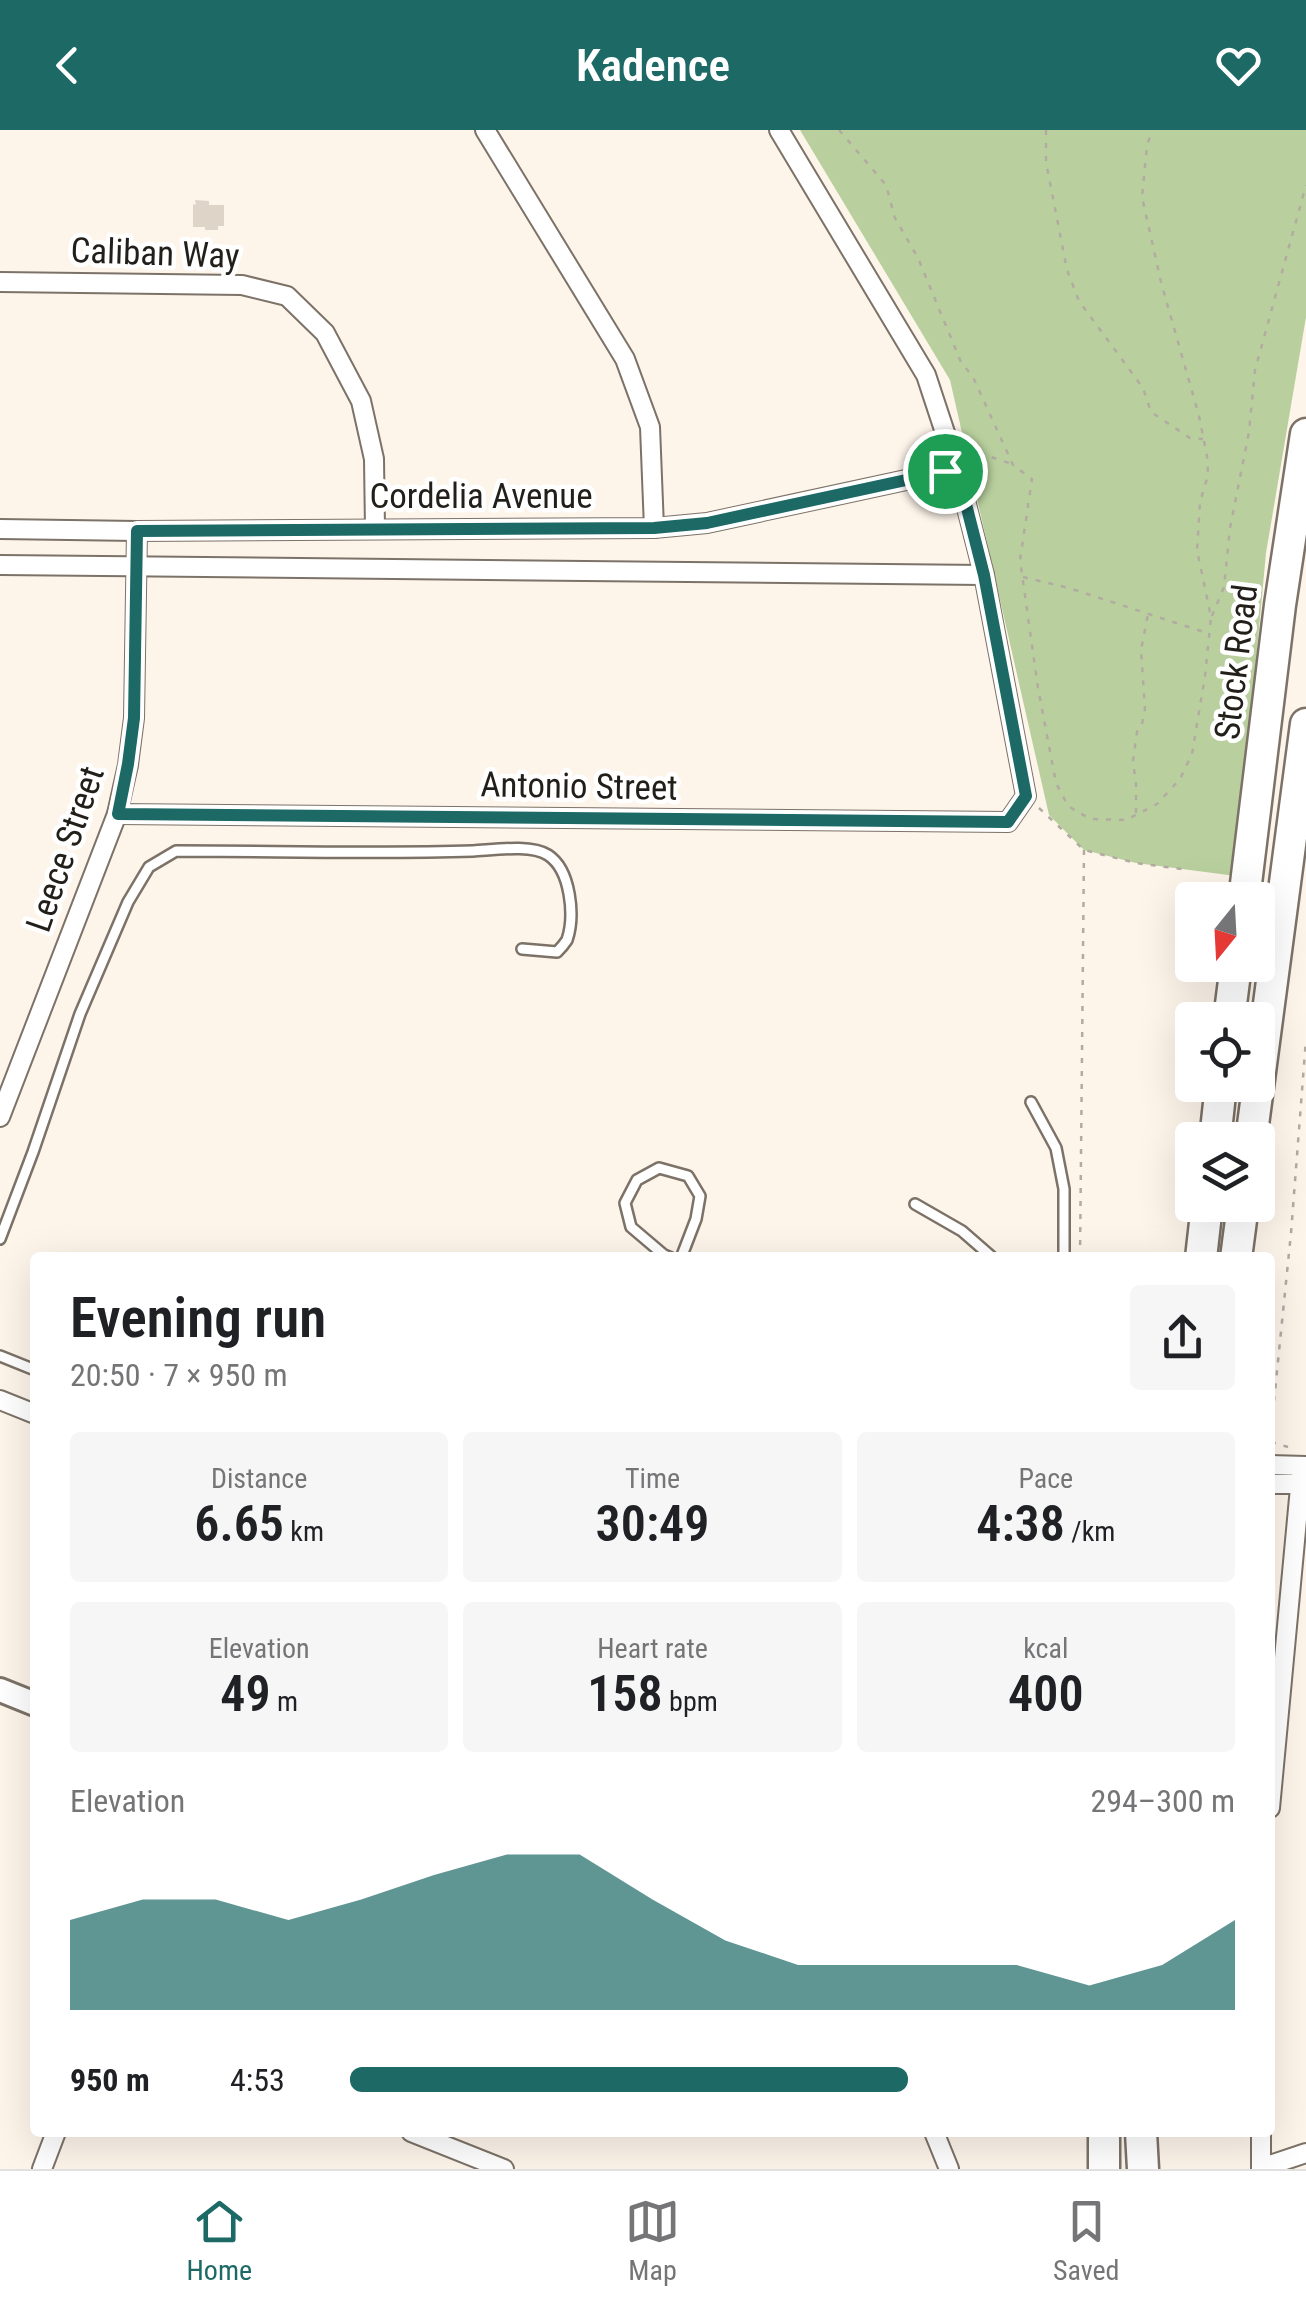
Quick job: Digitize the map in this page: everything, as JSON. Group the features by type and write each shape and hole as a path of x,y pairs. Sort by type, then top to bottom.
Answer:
{"highway":[{"name":"Stock Road","path":"1246,882 1280,605 1306,434"},
{"path":"1253,1122 1306,724"},
{"path":"1202,1252 1205,1222"},
{"path":"1237,1252 1241,1222"},
{"path":"1104,2137 1104,2169"},
{"path":"1142,2137 1142,2169"}],"street":[{"path":"485,130 625,358 650,426 654,528"},
{"path":"779,130 926,375 957,469 984,575 1026,796"},
{"name":"Caliban Way","path":"0,282 242,285 288,296 325,333 361,400 374,459 375,529"},
{"name":"Cordelia Avenue","path":"0,529 654,528 707,523 957,469"},
{"name":"Leece Street","path":"0,1117 118,814 134,718 137,531"},
{"name":"Cordelia Avenue","path":"0,565 984,575"},
{"name":"Antonio Street","path":"118,814 1008,822 1026,796"},
{"path":"0,1400 30,1412"},
{"path":"1275,1467 1303,1475"},
{"path":"1275,1483 1303,1475"},
{"path":"1275,1758 1303,1475"},
{"path":"0,1690 30,1702"},
{"path":"42,2169 54,2137"},
{"path":"424,2137 504,2169"},
{"path":"936,2137 949,2169"},
{"path":"1261,2137 1261,2169 1306,2153"}],"lane":[{"path":"0,1239 80,1014 128,902 149,867 176,851 401,853 527,849 548,855 563,872 569,887 570,911 566,941 558,952 522,949"},
{"path":"1031,1102 1056,1148 1064,1188 1064,1252"},
{"path":"660,1252 630,1227 625,1203 638,1180 659,1168 688,1176 700,1196 683,1252"},
{"path":"915,1204 962,1231 986,1252"},
{"path":"0,1356 30,1368"}],"path":[{"path":"838,130 886,185 895,218 918,258 961,362 974,376 1013,465"},
{"path":"1046,130 1046,162 1066,270 1079,302 1142,388 1151,412 1190,438 1204,439"},
{"path":"966,449 1013,465 1032,479 1020,560 1056,783 1068,806 1090,818 1126,820 1157,804 1180,778 1192,754 1211,617 1197,550 1200,502 1208,475 1204,439 1142,196 1152,130"},
{"path":"1211,617 1224,587 1255,370 1306,185"},
{"path":"1022,576 1210,634"},
{"path":"1136,815 1132,761 1145,709 1142,650 1148,614"},
{"path":"1026,796 1084,850 1136,863 1189,870"},
{"path":"1080,1252 1084,850"},
{"path":"1275,1388 1306,1040"}],"green space":[{"path":"800,130 1306,130 1306,317 1266,553 1236,876 1136,863 1084,850 1049,815 950,380"}],"building":[{"path":"195,200 224,205 224,226 218,226 218,230 193,227"}],"route":[{"path":"957,469 984,575 1026,796 1008,822 118,814 134,718 137,531 654,528 707,523 945,471 957,469"}]}
